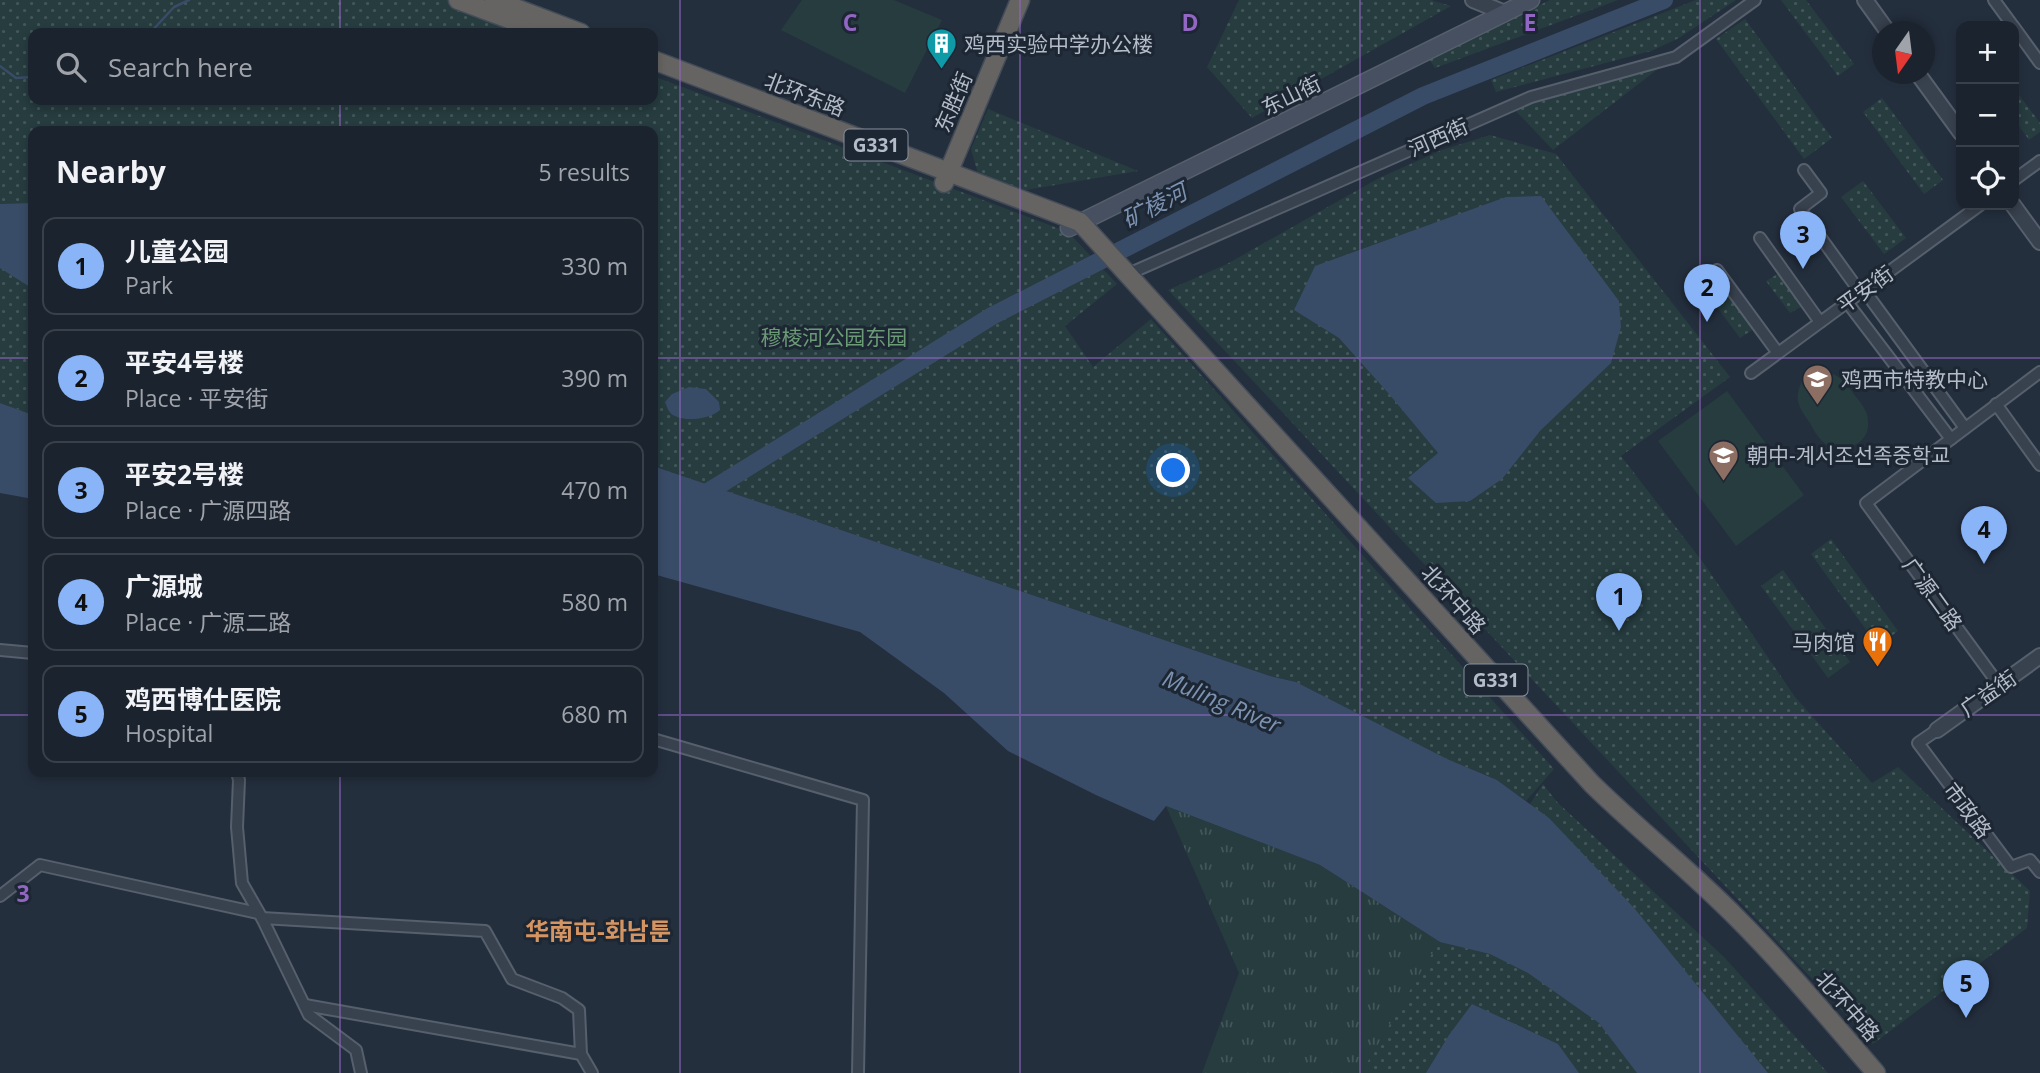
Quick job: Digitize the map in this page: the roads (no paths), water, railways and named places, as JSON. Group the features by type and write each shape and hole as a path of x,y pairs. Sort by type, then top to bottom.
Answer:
{"highway":[{"path":"458,0 533,28"},
{"path":"494,0 569,28"},
{"name":"东胜街","path":"946,178 1020,0"},
{"name":"北环东路","path":"658,62 946,178"},
{"name":"北环东路","path":"658,75 1075,225 1089,238"},
{"name":"北环中路","path":"1089,238 1575,766 1629,820 1735,916 1773,955 1876,1073"},
{"name":"北环中路","path":"1124,276 1584,789 1735,928 1864,1073"}],"main road":[{"name":"东山街","path":"1075,225 1531,0"}],"street":[{"path":"1473,0 1506,13"},
{"name":"河西街","path":"1124,276 1531,97 1676,57 1755,0"},
{"path":"1865,0 1880,21"},
{"path":"1994,0 2010,21"},
{"path":"2019,34 2040,63"},
{"path":"1925,84 1956,126"},
{"path":"2019,176 2040,161"},
{"path":"1804,170 1821,194 1800,209 1965,428"},
{"name":"平安街","path":"1751,373 1973,210"},
{"path":"2017,210 2040,242"},
{"path":"1760,238 1820,322"},
{"path":"1717,270 1778,353"},
{"path":"1847,302 1951,439 2040,372"},
{"path":"1996,404 2040,465"},
{"name":"广源二路","path":"1951,439 1866,503 1999,685"},
{"path":"0,650 28,653"},
{"name":"广益街","path":"1937,730 2040,656"},
{"name":"市政路","path":"1937,730 1918,743 2011,867 2030,860 2040,872"},
{"path":"658,740 863,800 858,1073"},
{"path":"238,777 237,827 242,883 309,1015 356,1050 361,1073"},
{"path":"0,897 40,865 260,916 485,931 512,979 562,998 579,1010 581,1054 592,1073"},
{"path":"305,1005 581,1054"}],"water":[{"path":"1541,196 1619,301 1621,327 1611,363 1540,431 1502,479 1470,501 1436,503 1408,478 1438,453 1339,338 1294,310 1315,266 1506,197"},
{"path":"28,203 28,286 0,268 0,204"},
{"path":"689,387 706,389 719,402 720,410 698,419 673,415 665,402 672,394"},
{"path":"0,403 28,413 28,498 0,493"},
{"name":"Muling River","path":"658,468 1270,676 1296,682 1447,759 1497,780 1549,818 1635,909 1768,1073 1637,1073 1599,1023 1528,973 1490,954 1440,942 1320,865 1166,806 1154,821 1008,751 944,693 860,632 658,575"},
{"path":"1472,1004 1558,1044 1579,1073 1426,1073"}],"waterway":[{"path":"155,28 174,7 189,0"},
{"name":"矿棱河","path":"695,500 992,316 1423,96 1664,0"},
{"path":"0,66 16,78 28,77"}],"place":[{"name":"鸡西实验中学办公楼","path":"941,71"},
{"name":"平安2号楼","path":"1803,269"},
{"name":"平安4号楼","path":"1707,322"},
{"name":"鸡西市特教中心","path":"1818,406"},
{"name":"朝中-계서조선족중학교","path":"1724,482"},
{"name":"广源城","path":"1984,564"},
{"name":"儿童公园","path":"1619,631"},
{"name":"马肉馆","path":"1878,669"},
{"name":"鸡西博仕医院","path":"1966,1018"}],"district":[{"name":"华南屯-화남툰","path":"598,930"}],"park label":[{"name":"穆棱河公园东园","path":"834,337"}]}
